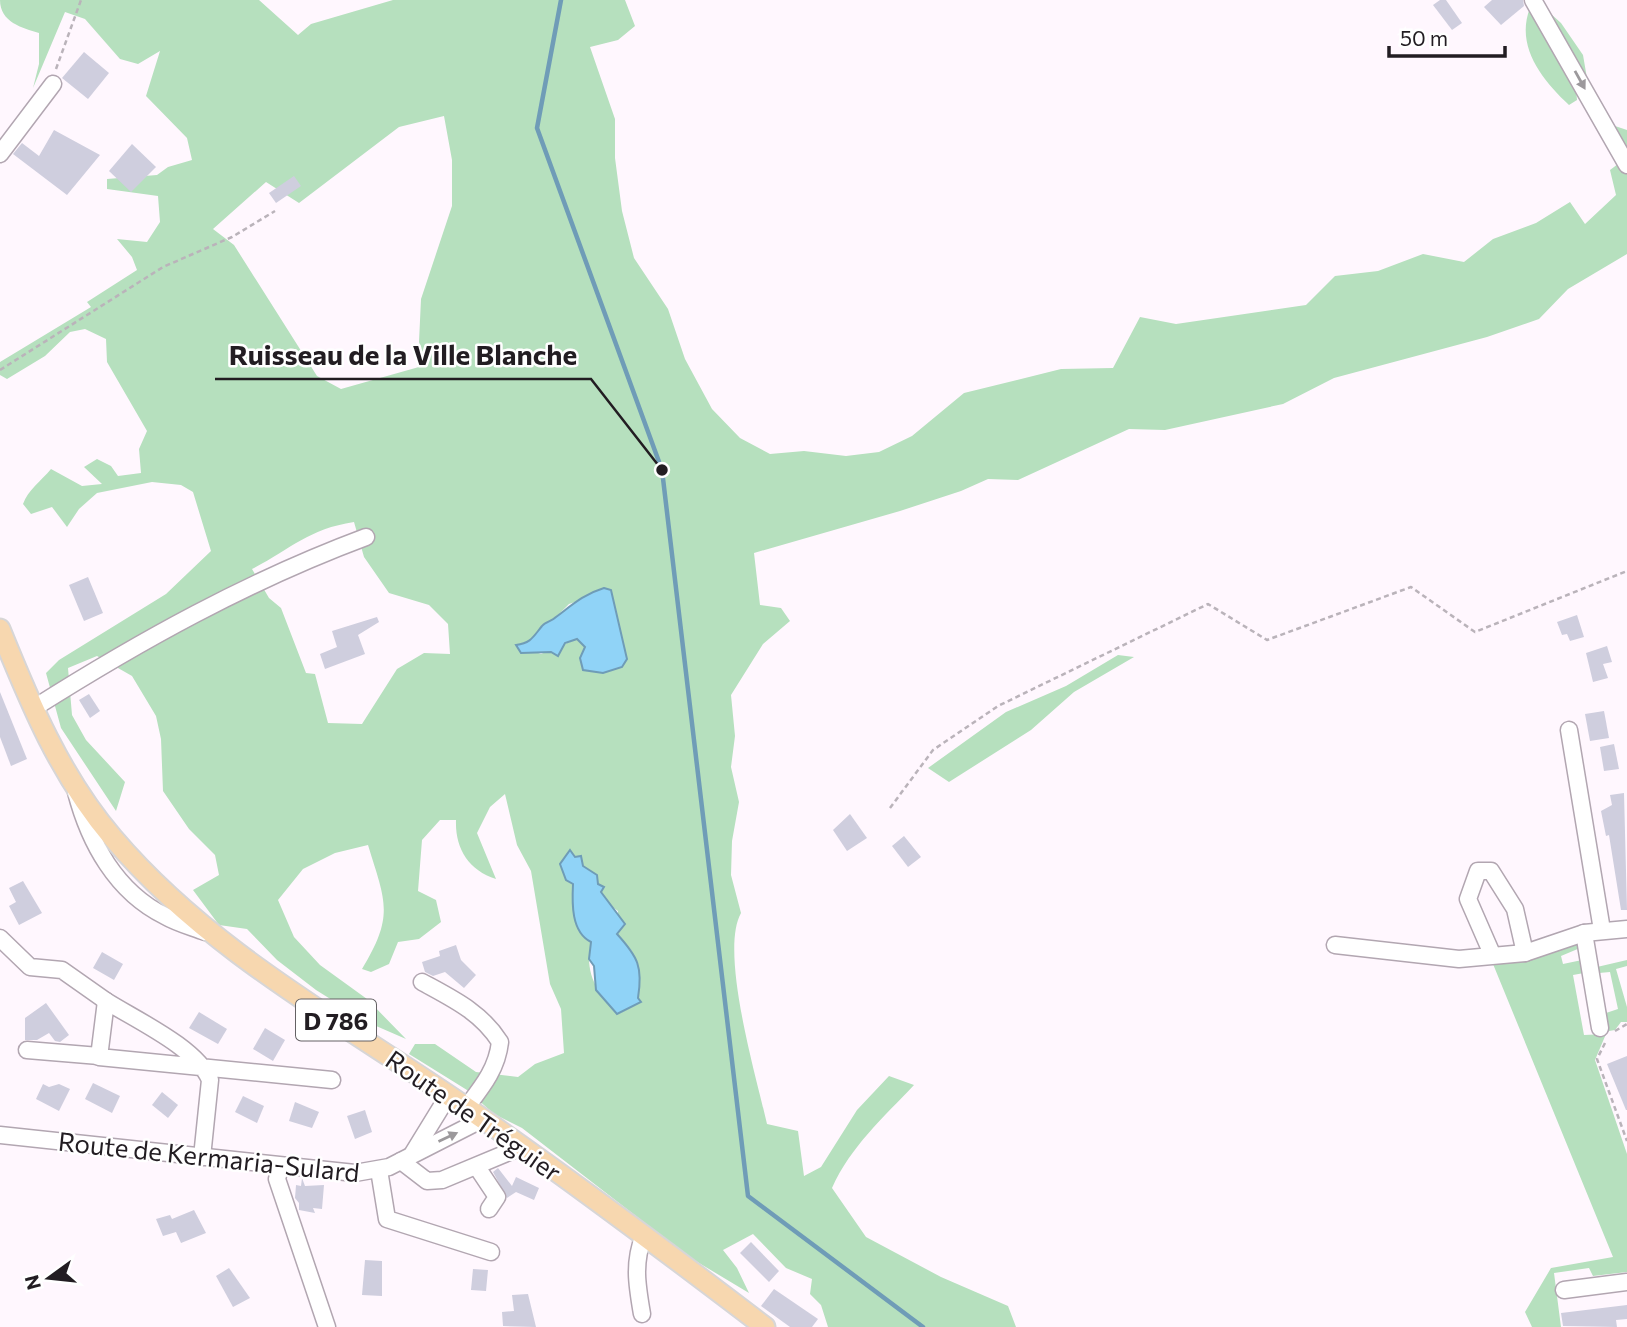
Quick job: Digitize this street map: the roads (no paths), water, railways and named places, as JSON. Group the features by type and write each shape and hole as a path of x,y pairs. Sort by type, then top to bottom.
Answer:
{"main road":[{"name":"Route de Tréguier","path":"0,629 56,757 74,785 141,869 208,933 475,1114 644,1235 765,1327"}],"street":[{"path":"1533,0 1627,165"},
{"path":"0,154 53,84"},
{"path":"34,708 193,614 295,563 366,537"},
{"path":"1569,730 1602,930"},
{"path":"1492,954 1468,899 1478,871 1491,872 1515,909 1525,953"},
{"path":"1335,945 1459,959 1525,953 1584,933 1627,929"},
{"path":"1584,933 1600,1028"},
{"path":"0,938 30,967 62,970 106,1002 186,1052 205,1069 210,1080 202,1157"},
{"path":"422,982 467,1007 488,1024 500,1042 475,1114"},
{"path":"99,1056 106,1002"},
{"path":"27,1050 332,1080"},
{"path":"448,1096 407,1157 427,1181 442,1180 521,1147"},
{"name":"Route de Kermaria-Sulard","path":"0,1135 280,1168 355,1173 379,1170 407,1157 475,1114"},
{"path":"477,1167 497,1197 489,1209"},
{"path":"280,1168 277,1179 327,1327"},
{"path":"379,1170 387,1219 491,1252"},
{"path":"642,1314 636,1281 636,1255 644,1235"},
{"path":"1564,1290 1627,1282"}],"water":[{"path":"604,588 611,590 627,659 622,667 603,673 583,670 580,658 585,647 577,639 565,643 558,656 551,652 521,653 516,645 528,641 543,625 579,600"},
{"path":"570,850 575,857 581,856 583,866 597,875 598,884 604,887 601,892 625,924 617,934 630,949 637,963 640,978 638,998 641,1002 617,1014 596,990 594,966 589,959 591,942 584,937 576,924 573,884 566,880 560,864"}],"waterway":[{"path":"561,0 537,128 662,470 748,1196 923,1327"}],"place":[{"name":"Ruisseau de la Ville Blanche","path":"662,470"}]}
